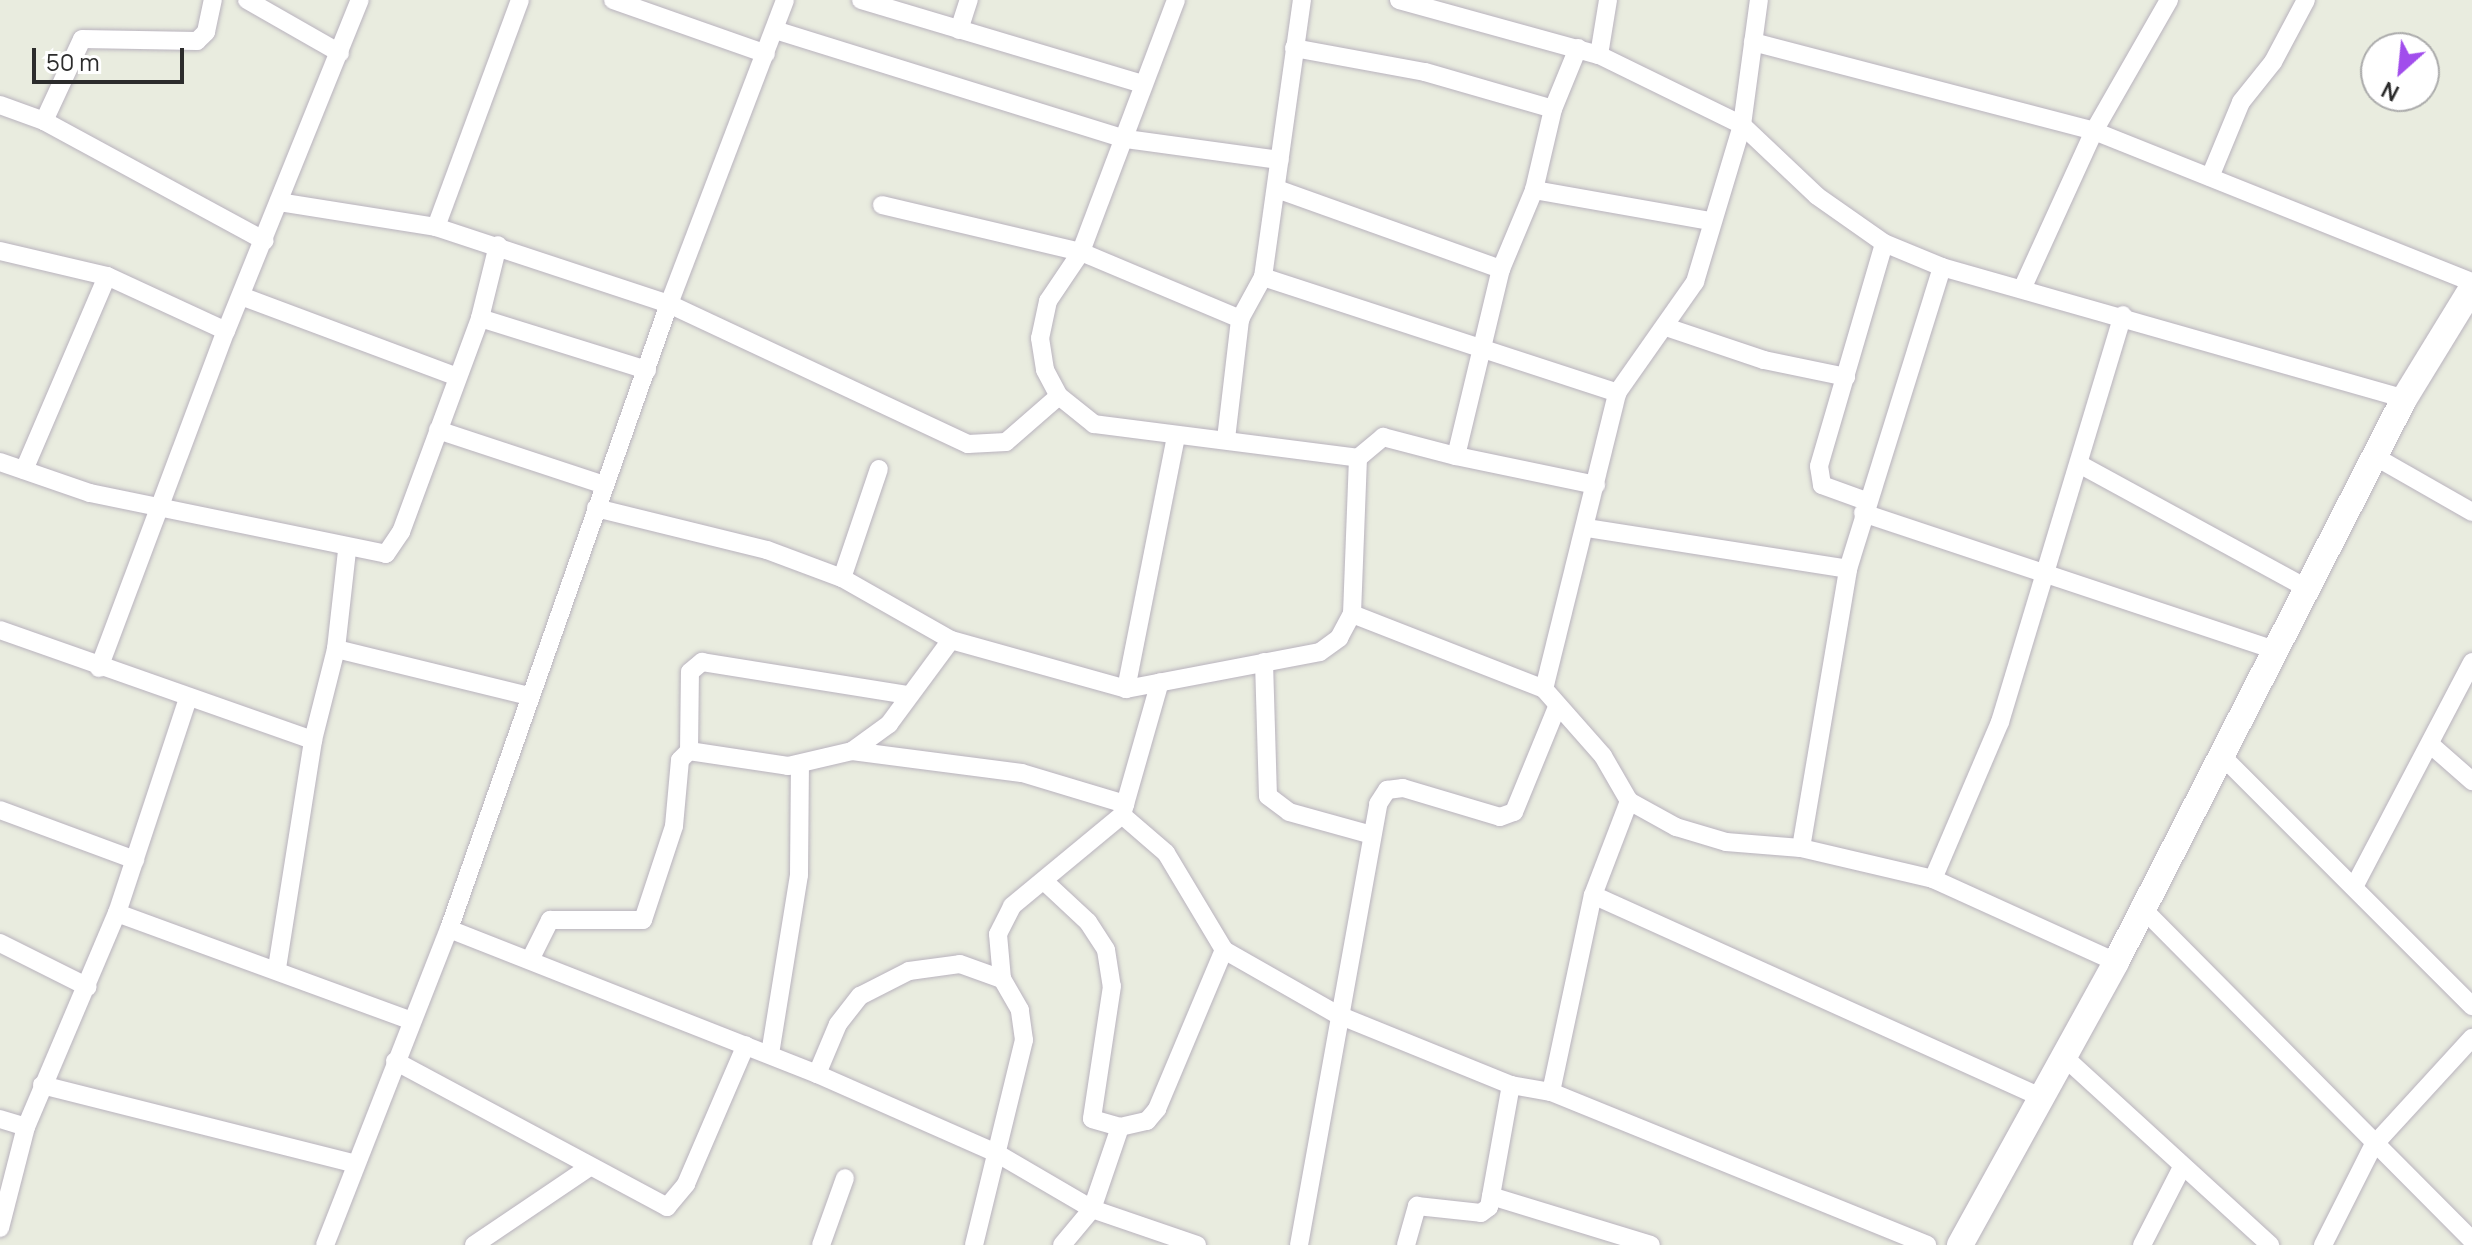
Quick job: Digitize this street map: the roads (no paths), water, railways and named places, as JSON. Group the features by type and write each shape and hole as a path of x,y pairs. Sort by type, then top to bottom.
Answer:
{"street":[{"path":"44,121 82,39 197,41 206,32 213,0"},
{"path":"247,0 340,53"},
{"path":"99,668 226,331 360,0"},
{"path":"436,227 520,0"},
{"path":"613,0 766,54"},
{"path":"325,1245 352,1163 449,929 669,304 785,0"},
{"path":"861,0 1143,84"},
{"path":"959,30 969,0"},
{"path":"1176,0 1081,252 1048,301 1040,338 1045,370 1059,396 1094,424 1358,458"},
{"path":"1226,439 1240,319 1263,277 1302,0"},
{"path":"1399,0 1599,55 1742,125 1817,196 1884,243 1942,267 2123,315 2404,399"},
{"path":"1599,55 1608,0"},
{"path":"1544,689 1587,528 1617,393 1695,282 1710,221 1742,125 1757,0"},
{"path":"2022,289 2094,131 2169,0"},
{"path":"2210,177 2241,102 2273,62 2306,0"},
{"path":"775,30 1126,139 1280,160"},
{"path":"1753,42 2094,131 2472,285 2404,399 2140,906 2116,962 1960,1245"},
{"path":"1294,48 1425,72 1553,109"},
{"path":"1456,456 1479,345 1501,269 1534,190 1553,109 1578,48"},
{"path":"0,105 44,121 265,241"},
{"path":"1277,189 1501,269"},
{"path":"1534,190 1710,221"},
{"path":"279,202 436,227 669,304 968,444 1006,442 1059,396"},
{"path":"882,205 1081,252 1240,319"},
{"path":"1884,243 1819,478 1864,507 2048,575 2273,649"},
{"path":"0,462 157,509 347,551 386,554 401,532 455,376 480,318 498,245"},
{"path":"0,251 107,276 226,331"},
{"path":"1801,848 1848,569 1864,507 1942,267"},
{"path":"24,470 107,276"},
{"path":"1263,277 1479,345 1617,393"},
{"path":"241,296 455,376"},
{"path":"1933,879 2000,722 2048,575 2123,315"},
{"path":"480,318 647,370"},
{"path":"1666,327 1764,360 1846,377"},
{"path":"438,430 604,485"},
{"path":"1126,689 1176,436"},
{"path":"596,508 767,550 842,578 951,640 1126,689 1320,652 1339,638 1352,614 1358,458 1383,437 1456,456 1596,485"},
{"path":"2374,456 2472,512"},
{"path":"2079,464 2305,587"},
{"path":"842,578 879,469"},
{"path":"1587,528 1848,569"},
{"path":"277,968 313,740 336,649 347,551"},
{"path":"1352,614 1544,689 1603,756 1629,801 1676,827 1726,842 1801,848 1933,879 2116,962"},
{"path":"0,630 99,668 313,740"},
{"path":"689,751 800,765 852,751 889,724 907,695 951,640"},
{"path":"336,649 529,696"},
{"path":"530,960 550,920 643,920 674,826 680,760 689,751 690,672 702,662 907,695"},
{"path":"1264,662 1268,796 1289,812 1372,835"},
{"path":"2354,887 2472,662"},
{"path":"974,1245 1024,1040 1020,1010 1002,979 1003,920 1123,810 1160,682"},
{"path":"0,1228 26,1127 117,913 188,698"},
{"path":"1299,1245 1336,1014 1372,835 1387,790 1403,788 1500,817 1514,812 1557,707"},
{"path":"2431,745 2472,781"},
{"path":"852,751 1022,773 1123,810 1166,853 1224,950 1336,1014 1511,1085 1551,1092 1927,1245"},
{"path":"2219,753 2472,1006"},
{"path":"770,1054 799,875 800,765"},
{"path":"1551,1092 1593,895 1629,801"},
{"path":"0,810 135,860"},
{"path":"1044,881 1088,922 1106,950 1112,986 1092,1119 1120,1127 1147,1121 1157,1109 1224,950"},
{"path":"1593,895 2040,1097"},
{"path":"2140,906 2373,1146 2472,1240"},
{"path":"117,913 277,968 409,1020"},
{"path":"449,929 770,1054 998,1154 1092,1209 1192,1244"},
{"path":"0,943 88,987"},
{"path":"817,1074 838,1024 860,996 909,971 960,964 1002,979"},
{"path":"2323,1245 2373,1146 2472,1038"},
{"path":"395,1061 651,1202 667,1207 678,1201 746,1045"},
{"path":"2062,1055 2181,1169 2270,1245"},
{"path":"42,1085 352,1163"},
{"path":"1406,1245 1417,1206 1481,1213 1491,1196 1511,1085"},
{"path":"0,1119 26,1127"},
{"path":"1062,1245 1092,1209 1120,1127"},
{"path":"474,1245 588,1168"},
{"path":"2142,1245 2181,1169"},
{"path":"821,1245 845,1178"},
{"path":"1491,1196 1651,1245"}]}
